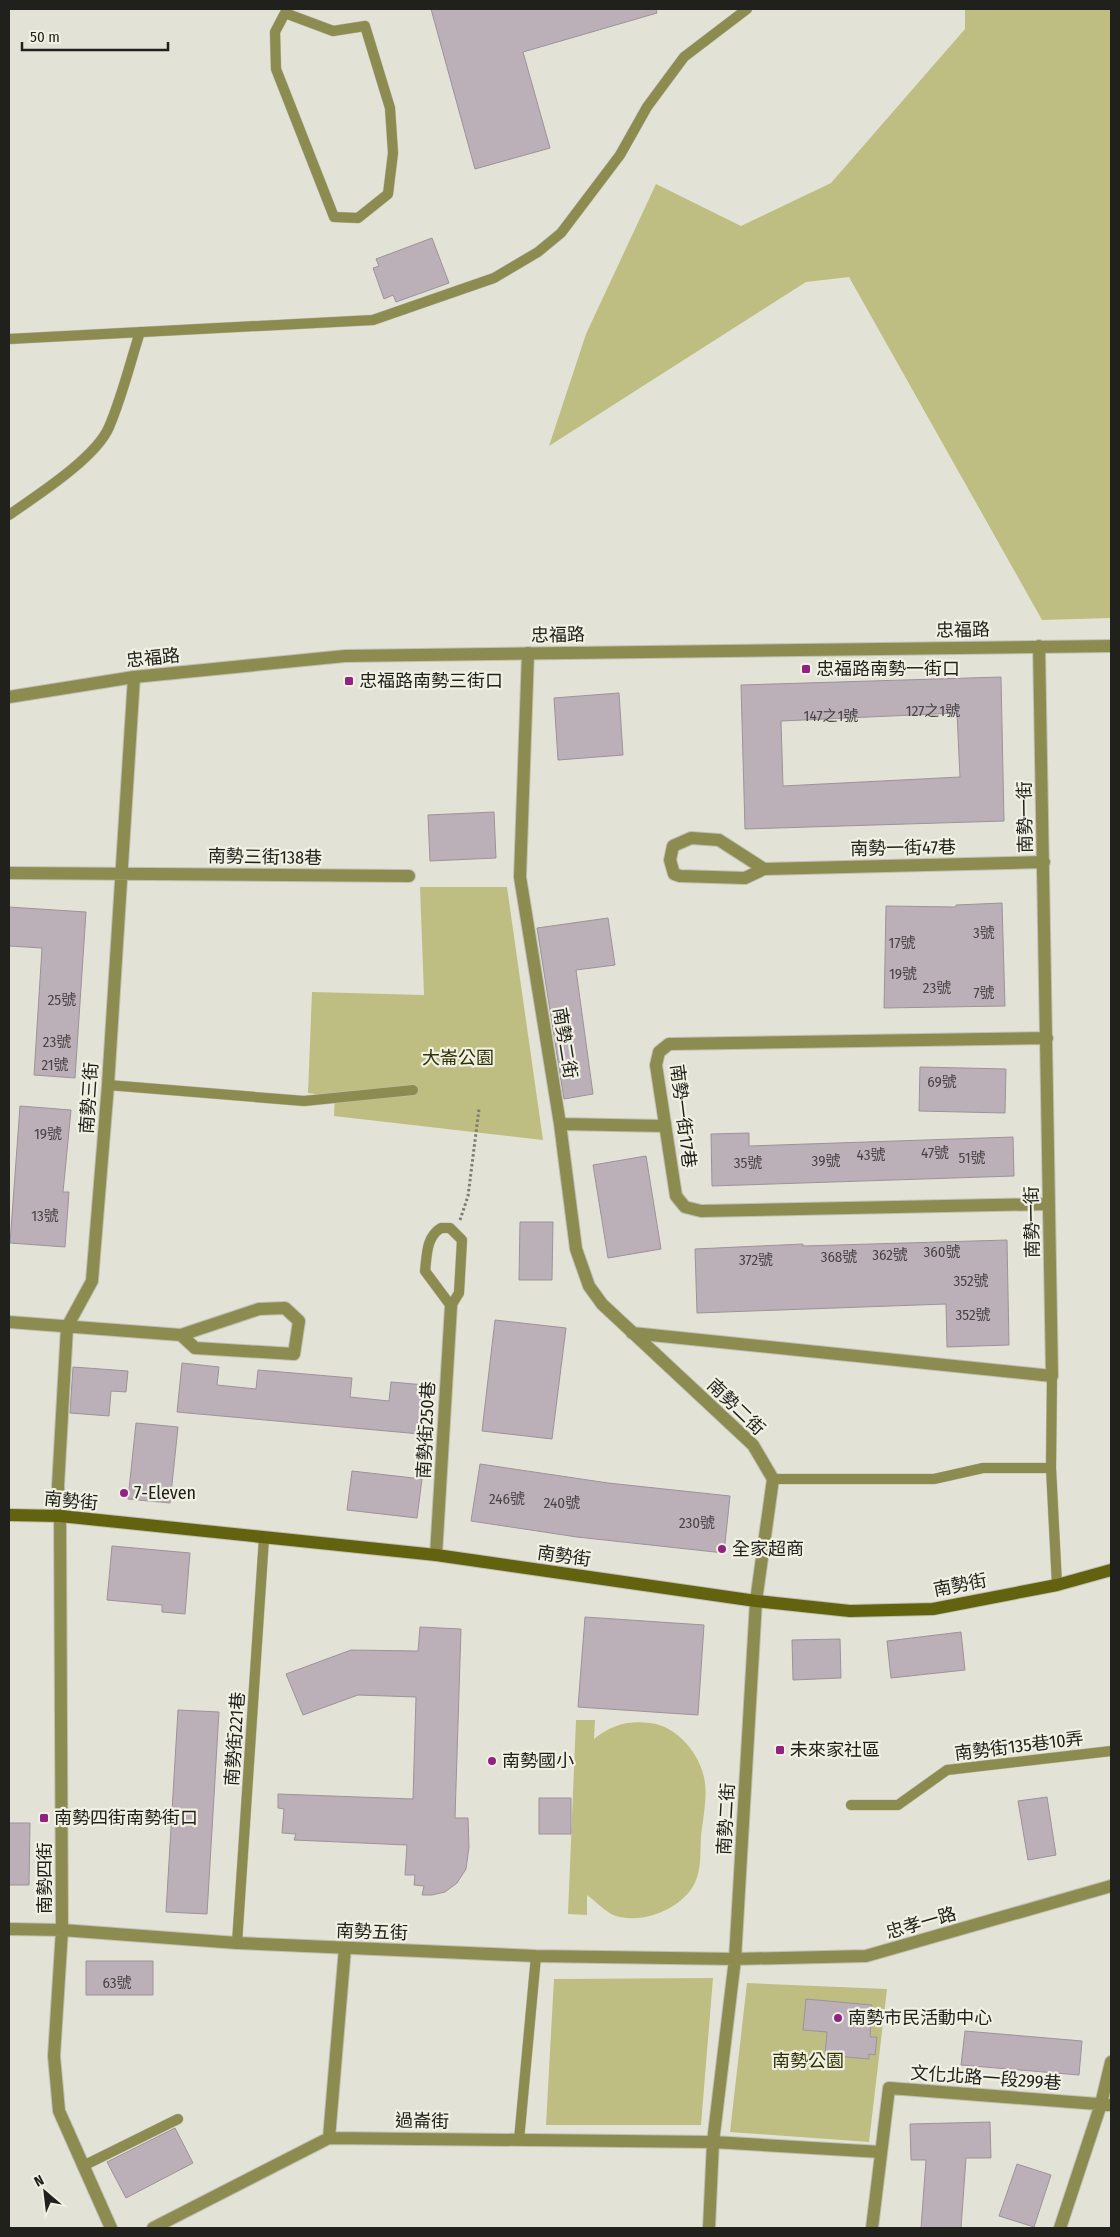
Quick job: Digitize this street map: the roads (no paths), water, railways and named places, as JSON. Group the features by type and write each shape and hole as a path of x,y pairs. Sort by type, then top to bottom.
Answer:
{"main road":[{"name":"南勢街","path":"9,1515 60,1516 436,1555 756,1601 850,1610 933,1609 1056,1585 1111,1571"}],"street":[{"name":"南勢一街","path":"1039,646 1052,1376"},
{"name":"忠福路","path":"9,697 134,677 345,656 1111,646"},
{"name":"南勢二街","path":"528,653 520,877 560,1124 572,1223 582,1270 588,1286 602,1304 753,1445 773,1479 756,1601 735,1958 713,2142 709,2228"},
{"name":"南勢三街","path":"60,1516 58,1486 67,1327 92,1280 108,1086 134,677"},
{"name":"南勢一街47巷","path":"764,869 719,840 710,839 691,838 673,846 670,860 674,874 680,876 745,878 764,869 1044,862"},
{"name":"南勢三街138巷","path":"9,873 408,876"},
{"name":"南勢一街17巷","path":"1047,1038 669,1044 659,1052 656,1065 676,1196 685,1207 701,1211 1049,1204"},
{"path":"560,1124 664,1126"},
{"name":"南勢街250巷","path":"436,1555 451,1306"},
{"path":"9,1322 181,1335 259,1309 285,1308 299,1322 294,1354 195,1348 181,1335"},
{"path":"632,1333 1052,1376"},
{"name":"南勢四街","path":"60,1516 62,1930 54,2056 59,2111 111,2228"},
{"name":"忠孝一路","path":"735,1958 866,1956 1111,1886"},
{"name":"南勢五街","path":"9,1928 237,1943 536,1956 735,1958"},
{"path":"329,2138 344,1948"},
{"path":"1060,2228 1106,2104 1111,2062"},
{"name":"文化北路一段299巷","path":"872,2228 889,2088 1106,2104"},
{"name":"過崙街","path":"153,2228 329,2138 713,2142 881,2152"}],"lane":[{"path":"9,340 373,320 494,278 538,252 561,233 620,155 647,107 684,57 747,9"},
{"path":"285,10 333,31 365,26 390,108 393,153 388,194 358,218 334,217 276,69 275,32 285,10"},
{"path":"9,515 61,478 88,454 109,429 140,332"},
{"path":"108,1086 304,1101 413,1090"},
{"path":"441,1228 450,1228 462,1240 459,1293 451,1306 425,1271 430,1239 434,1232 441,1228"},
{"path":"1052,1376 1051,1468 1056,1585"},
{"path":"773,1479 934,1479 983,1468 1051,1468"},
{"name":"南勢街221巷","path":"237,1943 264,1538"},
{"name":"南勢街135巷10弄","path":"851,1805 898,1806 947,1770 1111,1751"},
{"path":"519,2140 536,1956"},
{"path":"83,2166 178,2119"}],"place":[{"name":"忠福路南勢一街口","path":"806,669"},
{"name":"忠福路南勢三街口","path":"349,681"},
{"name":"7-Eleven","path":"124,1493"},
{"name":"全家超商","path":"722,1549"},
{"name":"未來家社區","path":"780,1750"},
{"name":"南勢國小","path":"492,1761"},
{"name":"南勢四街南勢街口","path":"44,1818"},
{"name":"南勢市民活動中心","path":"838,2018"}],"park label":[{"name":"大崙公園","path":"458,1058"},
{"name":"南勢公園","path":"808,2061"}]}
